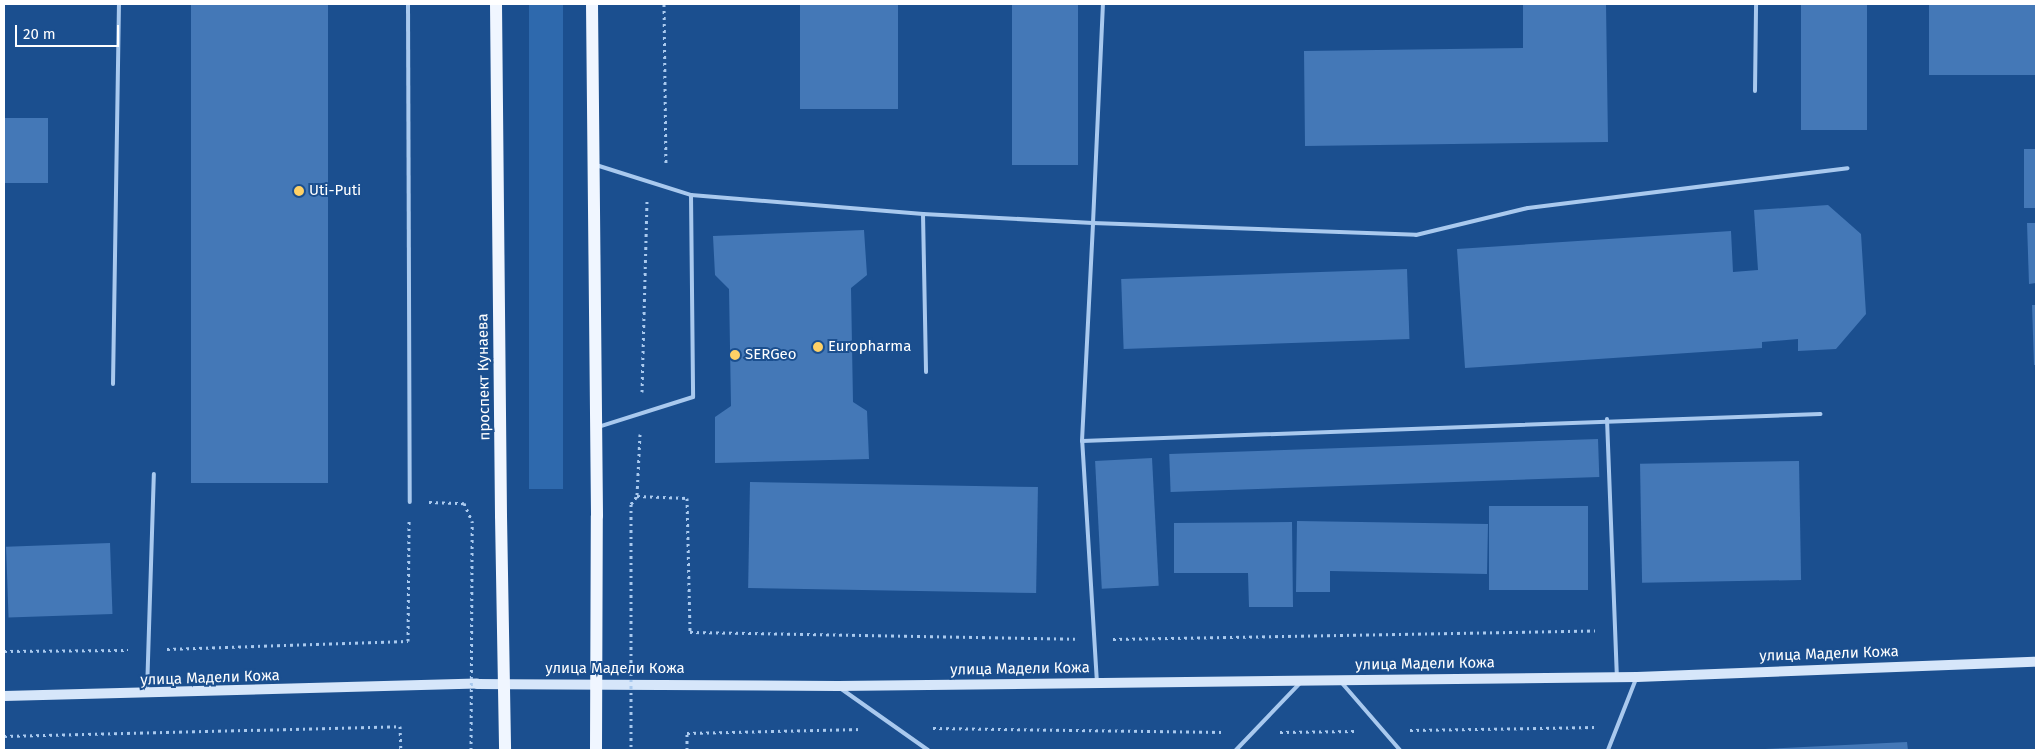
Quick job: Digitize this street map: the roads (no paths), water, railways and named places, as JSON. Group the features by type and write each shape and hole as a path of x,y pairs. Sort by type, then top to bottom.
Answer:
{"main road":[{"name":"проспект Кунаева","path":"496,4 505,750"},
{"path":"592,4 596,428 596,750"},
{"name":"улица Мадели Кожа","path":"4,696 146,695 478,684 838,686 1637,677 2036,662"}],"lane":[{"path":"113,384 119,4"},
{"path":"408,4 410,502"},
{"path":"1097,683 1082,441 1103,4"},
{"path":"1756,4 1756,91"},
{"path":"594,164 691,195 923,214 1093,223 1416,235 1528,208 1848,168"},
{"path":"596,428 693,397 691,195"},
{"path":"923,214 926,372"},
{"path":"1082,441 1607,419 1821,414"},
{"path":"1607,419 1617,676"},
{"path":"146,695 154,474"},
{"path":"1608,750 1637,677"},
{"path":"1340,680 1386,730 1400,750"},
{"path":"1236,750 1251,732 1303,681"},
{"path":"838,686 928,750"}],"place":[{"name":"Uti-Puti","path":"299,191"},
{"name":"Europharma","path":"818,347"},
{"name":"SERGeo","path":"735,355"}]}
